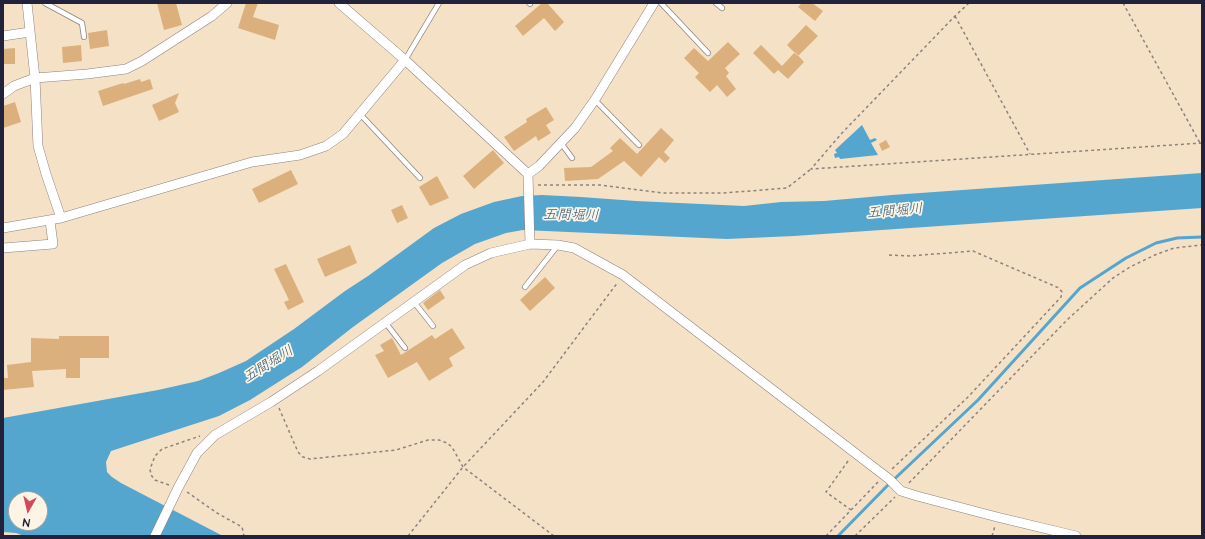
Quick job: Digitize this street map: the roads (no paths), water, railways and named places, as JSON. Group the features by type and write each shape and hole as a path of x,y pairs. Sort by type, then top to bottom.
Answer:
{"street":[{"path":"27,3 35,78 38,146 61,218"},
{"path":"3,94 14,86 35,78 87,74 126,68 142,61 212,16 227,3"},
{"path":"339,3 405,60 528,174 530,244"},
{"path":"528,174 539,166 575,128 595,100 654,3"},
{"path":"3,36 30,32"},
{"path":"3,228 50,221 252,162 300,155 326,146 343,134 405,60"},
{"path":"3,248 53,244 50,221"},
{"path":"155,536 197,453 215,435 275,400 318,371 413,301 465,265 491,253 530,244 558,245 574,248 623,275 887,478 899,489 917,496 1076,536"}],"lane":[{"path":"46,3 82,23 84,37"},
{"path":"405,60 439,3"},
{"path":"661,3 708,53"},
{"path":"716,3 722,8"},
{"path":"595,100 638,145"},
{"path":"360,114 420,178"},
{"path":"561,143 572,158"},
{"path":"525,287 558,245"},
{"path":"413,301 432,326"},
{"path":"385,322 405,348"}],"water":[{"path":"862,125 870,140 875,138 877,140 871,143 878,155 840,159 839,157 835,158 834,154 837,153 835,150"},
{"name":"五間堀川","path":"1202,173 1202,208 794,236 727,239 523,230 506,233 475,244 442,263 353,327 302,367 250,400 219,416 111,451 106,462 107,472 112,477 223,536 24,536 16,533 3,532 3,418 158,390 198,381 246,361 294,329 434,228 461,214 494,202 522,196 542,195 744,206 781,202 824,201"}],"waterway":[{"path":"838,536 887,486 978,400 1080,288 1126,258 1156,243 1177,238 1202,237"}]}
